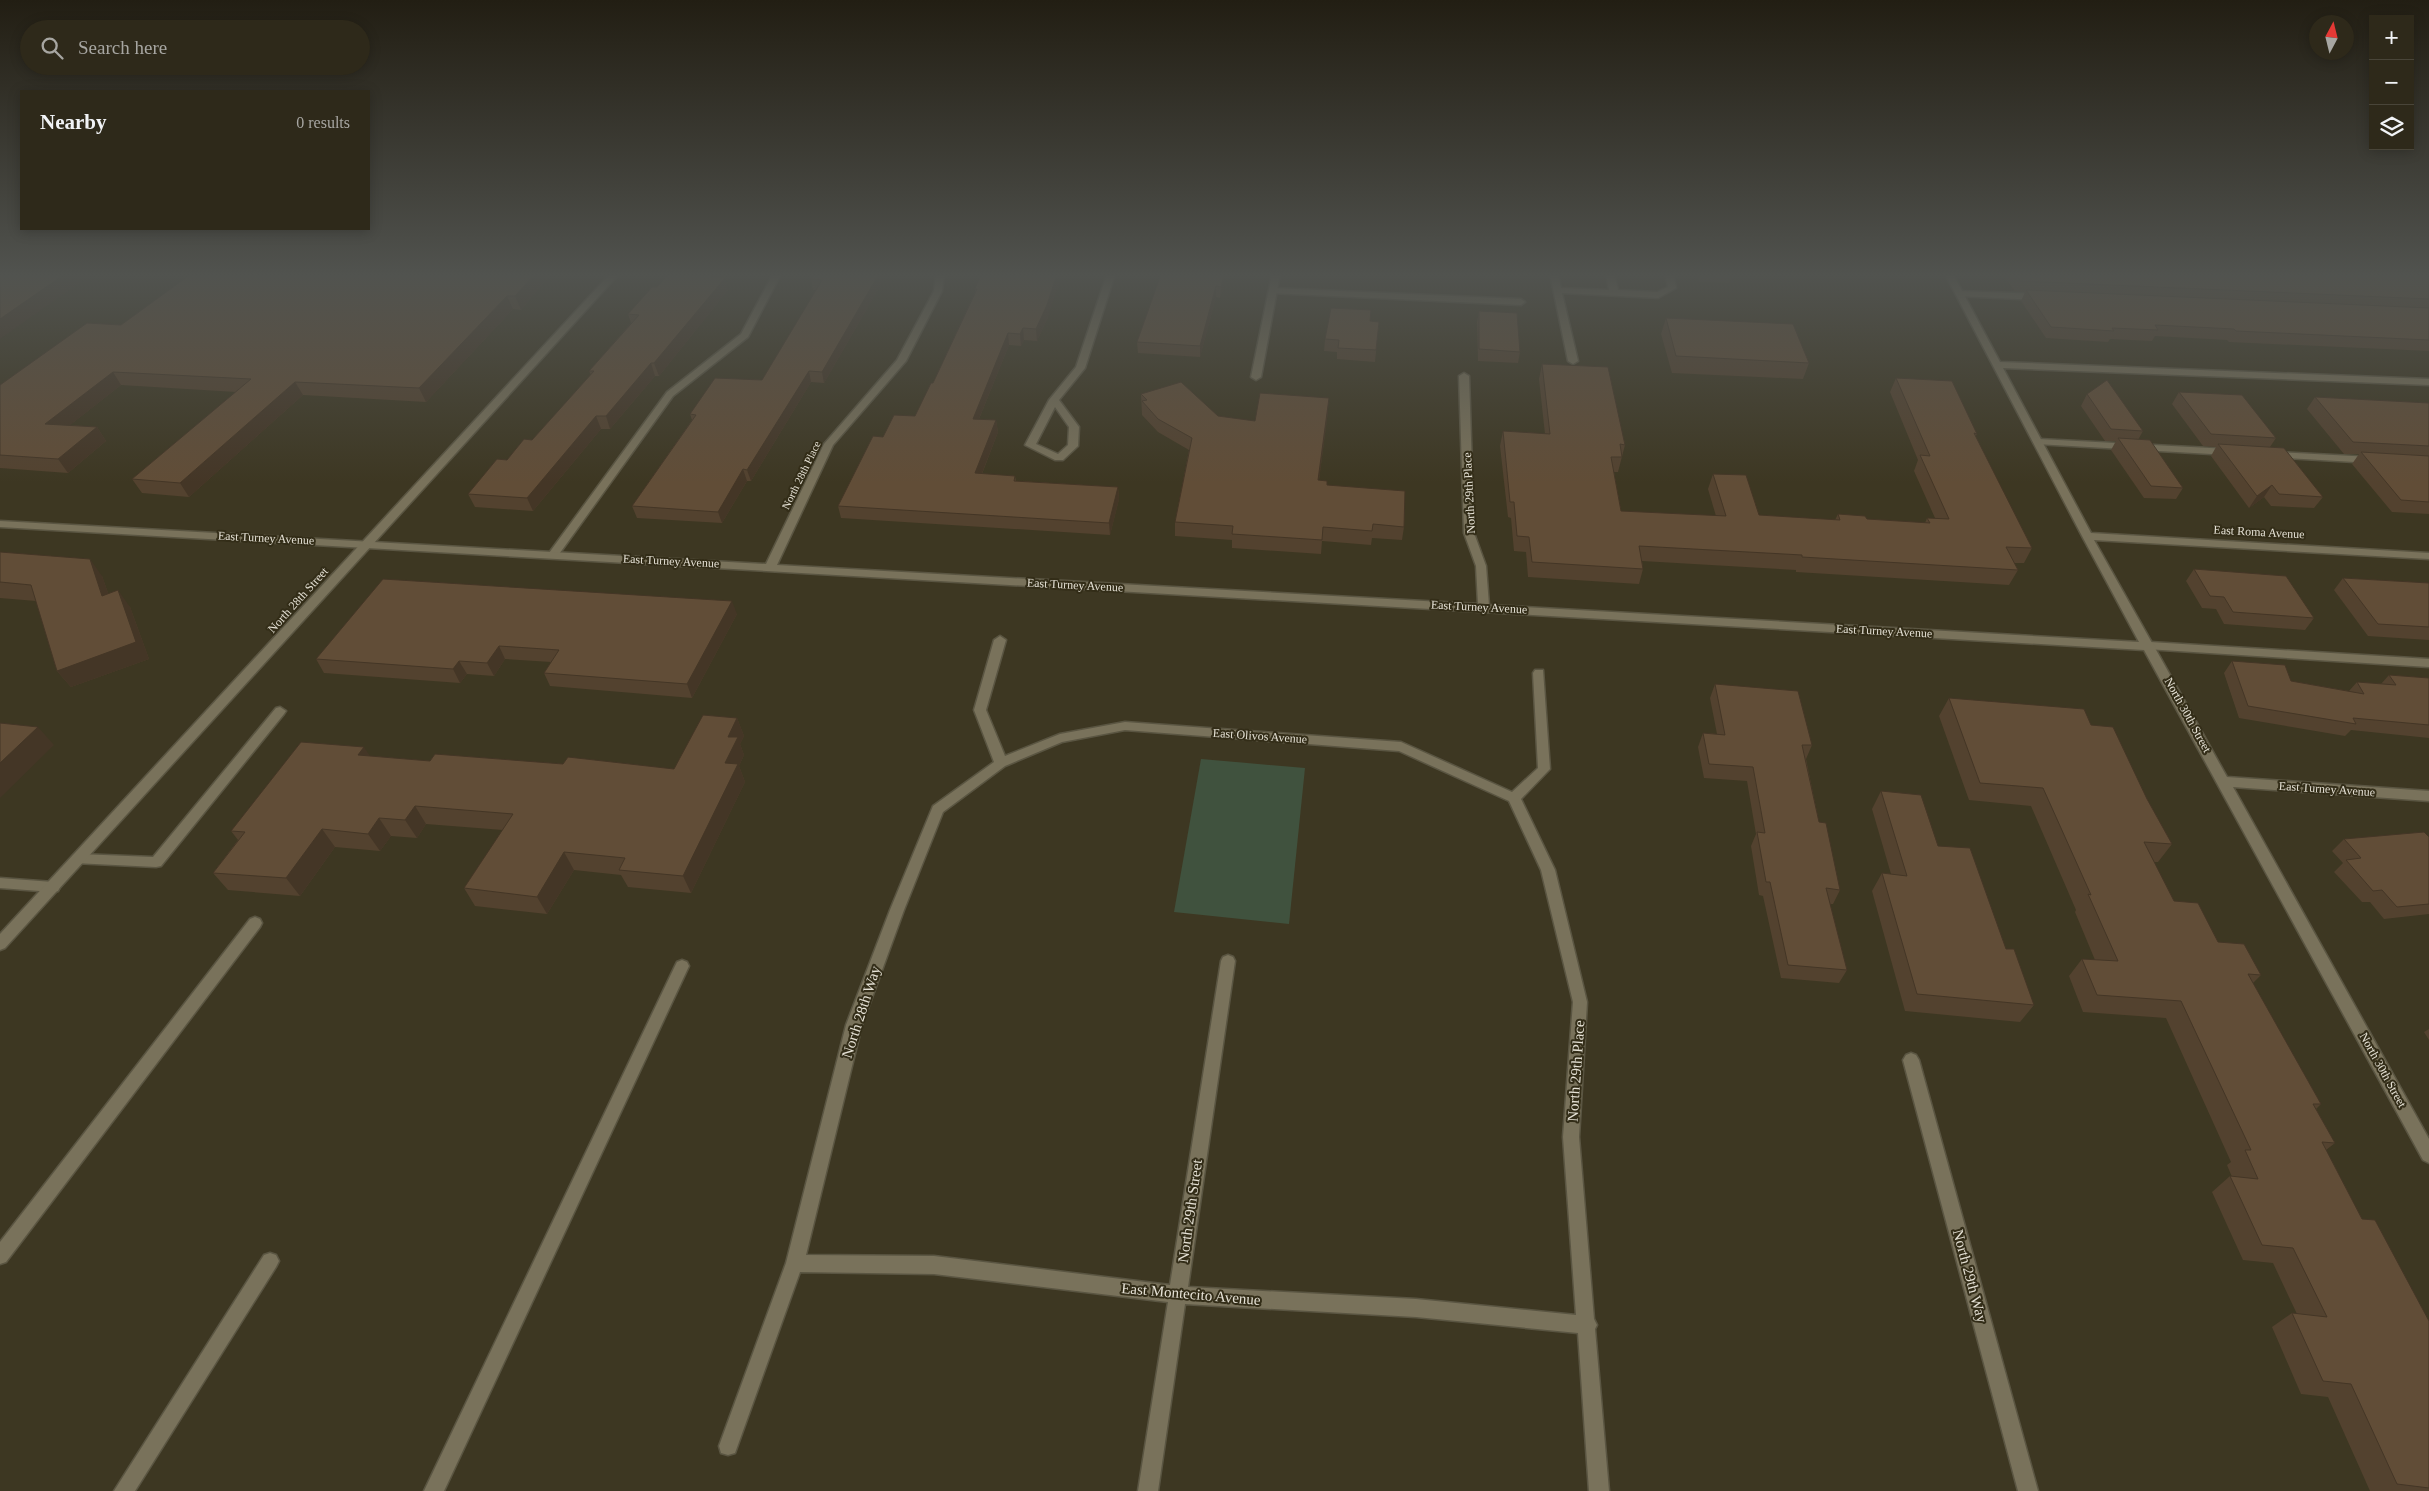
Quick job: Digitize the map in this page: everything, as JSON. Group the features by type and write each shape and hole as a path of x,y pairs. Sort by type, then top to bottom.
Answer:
{"street":[{"name":"North 28th Street","path":"0,944 551,344"},
{"path":"553,555 670,394 734,344"},
{"name":"North 28th Place","path":"770,567 829,444 901,361 910,344"},
{"path":"1054,400 1074,427 1073,446 1059,458 1030,445 1054,400 1080,368 1088,344"},
{"path":"1256,377 1263,344"},
{"path":"1569,344 1573,361"},
{"name":"North 30th Street","path":"1987,344 2087,536 2150,646 2429,1155"},
{"path":"1998,365 2429,382"},
{"name":"North 29th Place","path":"1464,376 1469,533 1481,566 1484,607"},
{"path":"2039,442 2244,453"},
{"path":"2263,454 2380,460"},
{"name":"East Turney Avenue","path":"0,524 1484,607 2429,663"},
{"name":"East Roma Avenue","path":"2087,536 2429,556"},
{"path":"1000,640 980,710 1001,762"},
{"path":"1514,798 1544,769 1540,673"},
{"path":"79,859 156,862 280,711"},
{"name":"East Olivos Avenue","path":"1001,762 1060,738 1125,726 1401,747 1514,798"},
{"name":"North 28th Way","path":"728,1446 795,1263 854,1025 938,809 1001,762"},
{"name":"East Turney Avenue","path":"2225,782 2429,796"},
{"name":"North 29th Place","path":"1514,798 1548,870 1580,1002 1571,1137 1588,1325 1599,1491"},
{"path":"0,883 53,887"},
{"path":"0,1256 255,923"},
{"name":"North 29th Street","path":"1148,1491 1228,961"},
{"path":"434,1491 682,966"},
{"name":"North 29th Way","path":"1911,1060 2028,1491"},
{"path":"124,1491 270,1262"},
{"name":"East Montecito Avenue","path":"795,1263 934,1265 1178,1296 1416,1308 1588,1325"}],"green space":[{"path":"1201,759 1305,768 1289,924 1174,912"}],"building":[{"path":"58,344 461,344 419,388 295,382 180,483 132,479 251,379 113,372 45,424 97,427 58,459 0,455 0,385"},
{"path":"613,344 670,344 606,416 596,416 527,498 468,494 497,459 507,460 524,439 532,440 594,371 589,371"},
{"path":"784,344 839,344 822,372 809,371 747,470 743,469 718,512 632,506 696,415 690,414 715,378 762,380"},
{"path":"951,344 1004,344 973,419 996,420 975,473 1015,476 1014,481 1118,487 1109,523 838,506 873,436 883,437 894,415 915,416 931,383 933,383"},
{"path":"1162,344 1201,344 1200,346"},
{"path":"1339,344 1377,344 1376,350 1338,348"},
{"path":"1479,344 1519,344 1520,352 1479,349"},
{"path":"1673,344 1801,344 1809,363 1676,356"},
{"path":"1542,364 1608,367 1625,445 1620,444 1622,457 1611,457 1621,511 1726,516 1713,474 1746,475 1759,515 1840,520 1838,514 1865,516 1867,519 1930,523 1927,518 1949,519 1920,455 1930,456 1896,378 1952,381 1977,434 1974,433 2032,548 2006,547 2018,570 1639,546 1643,569 1532,562 1529,537 1517,536 1514,502 1510,502 1503,431 1550,434"},
{"path":"2107,380 2143,431 2111,429 2087,394"},
{"path":"1181,382 1218,416 1255,421 1260,393 1329,398 1318,480 1327,481 1327,485 1405,491 1404,527 1373,524 1372,531 1323,527 1322,540 1232,534 1233,526 1175,522 1192,438 1158,419 1142,401 1147,400 1141,394"},
{"path":"2179,392 2242,395 2276,438 2211,434"},
{"path":"2315,397 2429,403 2429,446 2353,442"},
{"path":"2118,438 2150,440 2183,488 2151,486"},
{"path":"2218,444 2284,448 2323,497 2279,494 2272,485 2257,496"},
{"path":"2361,452 2429,456 2429,502 2401,500"},
{"path":"0,552 90,559 102,596 118,590 136,642 57,671 31,585 0,582"},
{"path":"2194,569 2286,576 2314,618 2233,612 2224,597 2210,596"},
{"path":"2343,578 2429,583 2429,627 2378,624"},
{"path":"383,579 732,601 687,684 544,673 559,650 499,646 487,663 459,661 453,669 316,659"},
{"path":"2232,661 2285,665 2291,681 2364,694 2357,682 2396,685 2389,675 2429,678 2429,725 2353,718 2356,724 2248,706"},
{"path":"1715,684 1798,691 1812,745 1802,745 1819,822 1826,823 1840,890 1826,888 1847,970 1788,965 1770,882 1766,882 1757,832 1765,833 1753,767 1709,764 1703,733 1725,735"},
{"path":"1949,698 2084,709 2091,725 2113,727 2147,799 2172,844 2144,842 2174,901 2198,903 2218,942 2244,944 2261,975 2248,974 2321,1104 2313,1104 2335,1143 2322,1142 2362,1219 2375,1220 2429,1321 2429,1488 2397,1484 2351,1384 2323,1381 2292,1313 2327,1317 2293,1248 2262,1245 2230,1176 2258,1179 2245,1150 2251,1150 2181,1001 2097,995 2082,959 2118,961 2043,788 1980,783"},
{"path":"703,715 737,718 728,737 738,737 725,763 738,764 683,876 619,870 625,858 564,852 537,897 464,888 513,814 415,806 405,820 379,818 368,834 322,829 286,878 213,873 245,832 231,831 301,742 364,747 358,755 430,761 435,754 563,764 568,757 674,769"},
{"path":"0,723 38,727 0,763"},
{"path":"1881,791 1921,795 1938,846 1970,848 2006,949 2014,949 2034,1005 1917,994 1882,873 1907,876"},
{"path":"2424,832 2429,837 2429,904 2397,907 2382,890 2373,891 2346,860 2361,858 2344,839"}]}
